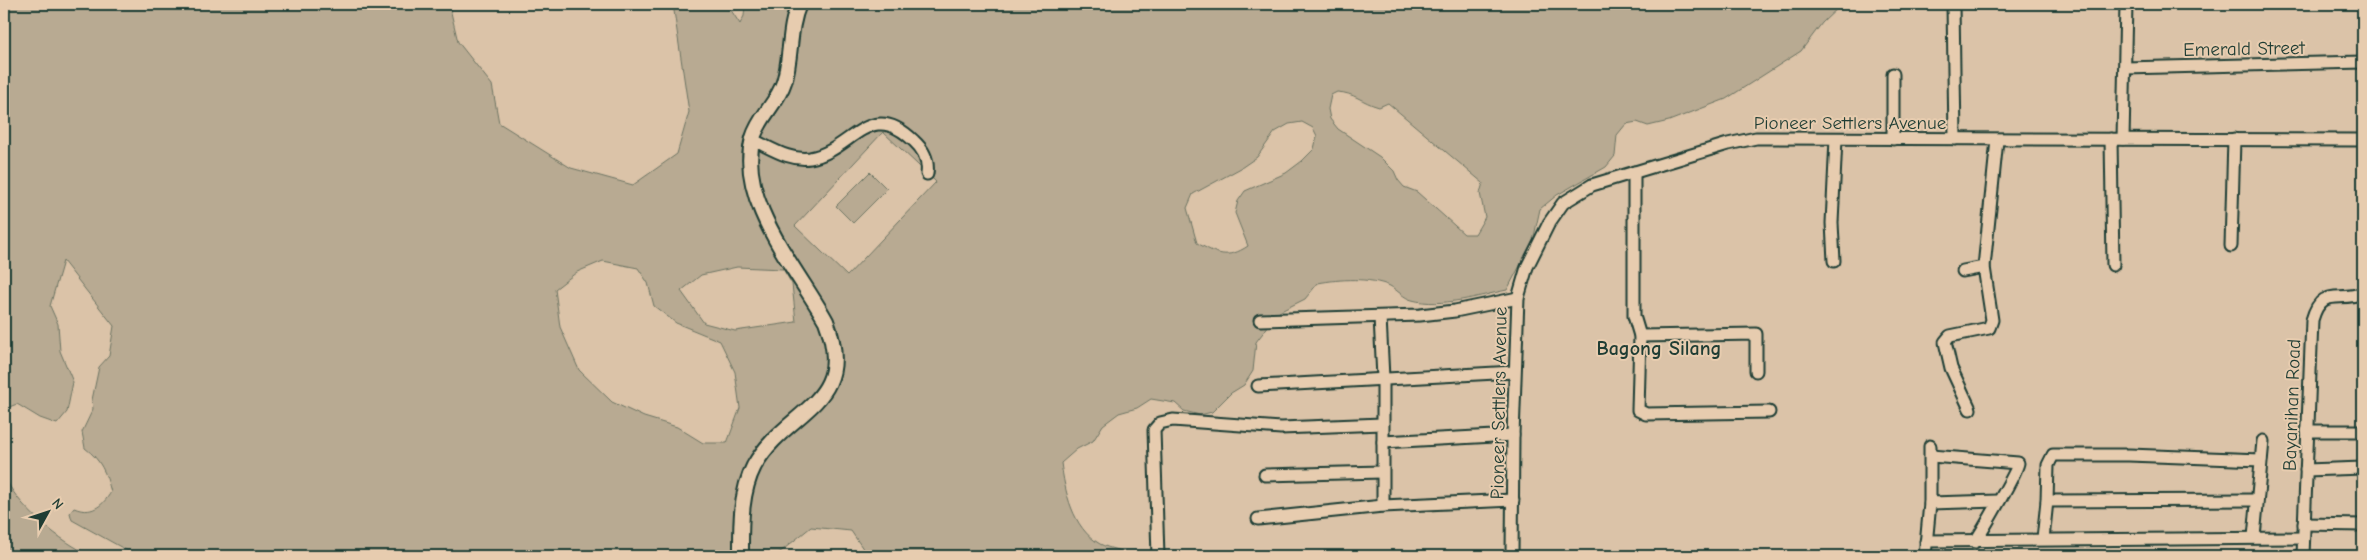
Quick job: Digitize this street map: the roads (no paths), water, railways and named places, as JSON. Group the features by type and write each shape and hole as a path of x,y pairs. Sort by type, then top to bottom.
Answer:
{"main road":[{"path":"741,556 744,497 755,466 764,452 823,392 834,371 835,356 832,338 826,321 759,207 751,158 753,140 765,113 783,84 793,22 799,4"}],"street":[{"path":"1953,4 1955,139"},
{"path":"2113,265 2117,139 2125,68 2126,4"},
{"name":"Emerald Street","path":"2125,68 2363,62"},
{"path":"1893,74 1893,139"},
{"path":"753,140 780,154 794,158 810,158 825,153 868,125 881,123 904,132 921,148 926,157 927,174"},
{"name":"Pioneer Settlers Avenue","path":"1512,556 1512,435 1518,298 1527,267 1549,223 1563,203 1592,185 1748,139 2363,140"},
{"path":"1834,261 1832,216 1836,139"},
{"path":"2231,246 2234,139"},
{"path":"1970,409 1951,368 1945,346 1950,336 1992,326 1984,267 1997,140"},
{"path":"1634,172 1634,316 1640,336 1638,404 1641,412 1646,414 1769,412"},
{"path":"1962,271 1984,267"},
{"name":"Bayanihan Road","path":"2304,556 2303,538 2312,320 2314,312 2322,300 2326,298 2357,296 2363,293"},
{"path":"1260,320 1380,317 1455,311 1518,298"},
{"path":"1380,317 1383,378 1383,506"},
{"path":"1640,336 1756,334 1756,371"},
{"path":"1258,386 1514,372"},
{"path":"1158,556 1154,430 1160,423 1173,420 1281,428 1382,424"},
{"path":"2307,431 2363,431"},
{"path":"1383,442 1512,435"},
{"path":"2254,537 2263,441"},
{"path":"1925,556 1930,504 1931,451 2018,463 2017,469 1975,542"},
{"path":"2043,539 2048,465 2054,455 2059,453 2261,460"},
{"path":"2306,470 2363,468"},
{"path":"1265,476 1382,472"},
{"path":"1258,518 1383,506 1513,500"},
{"path":"2047,501 2257,500"},
{"path":"1930,504 1998,501"},
{"path":"2304,524 2363,525"},
{"path":"1926,542 2043,539 2303,538"}],"district":[{"name":"Bagong Silang","path":"1659,348"}]}
